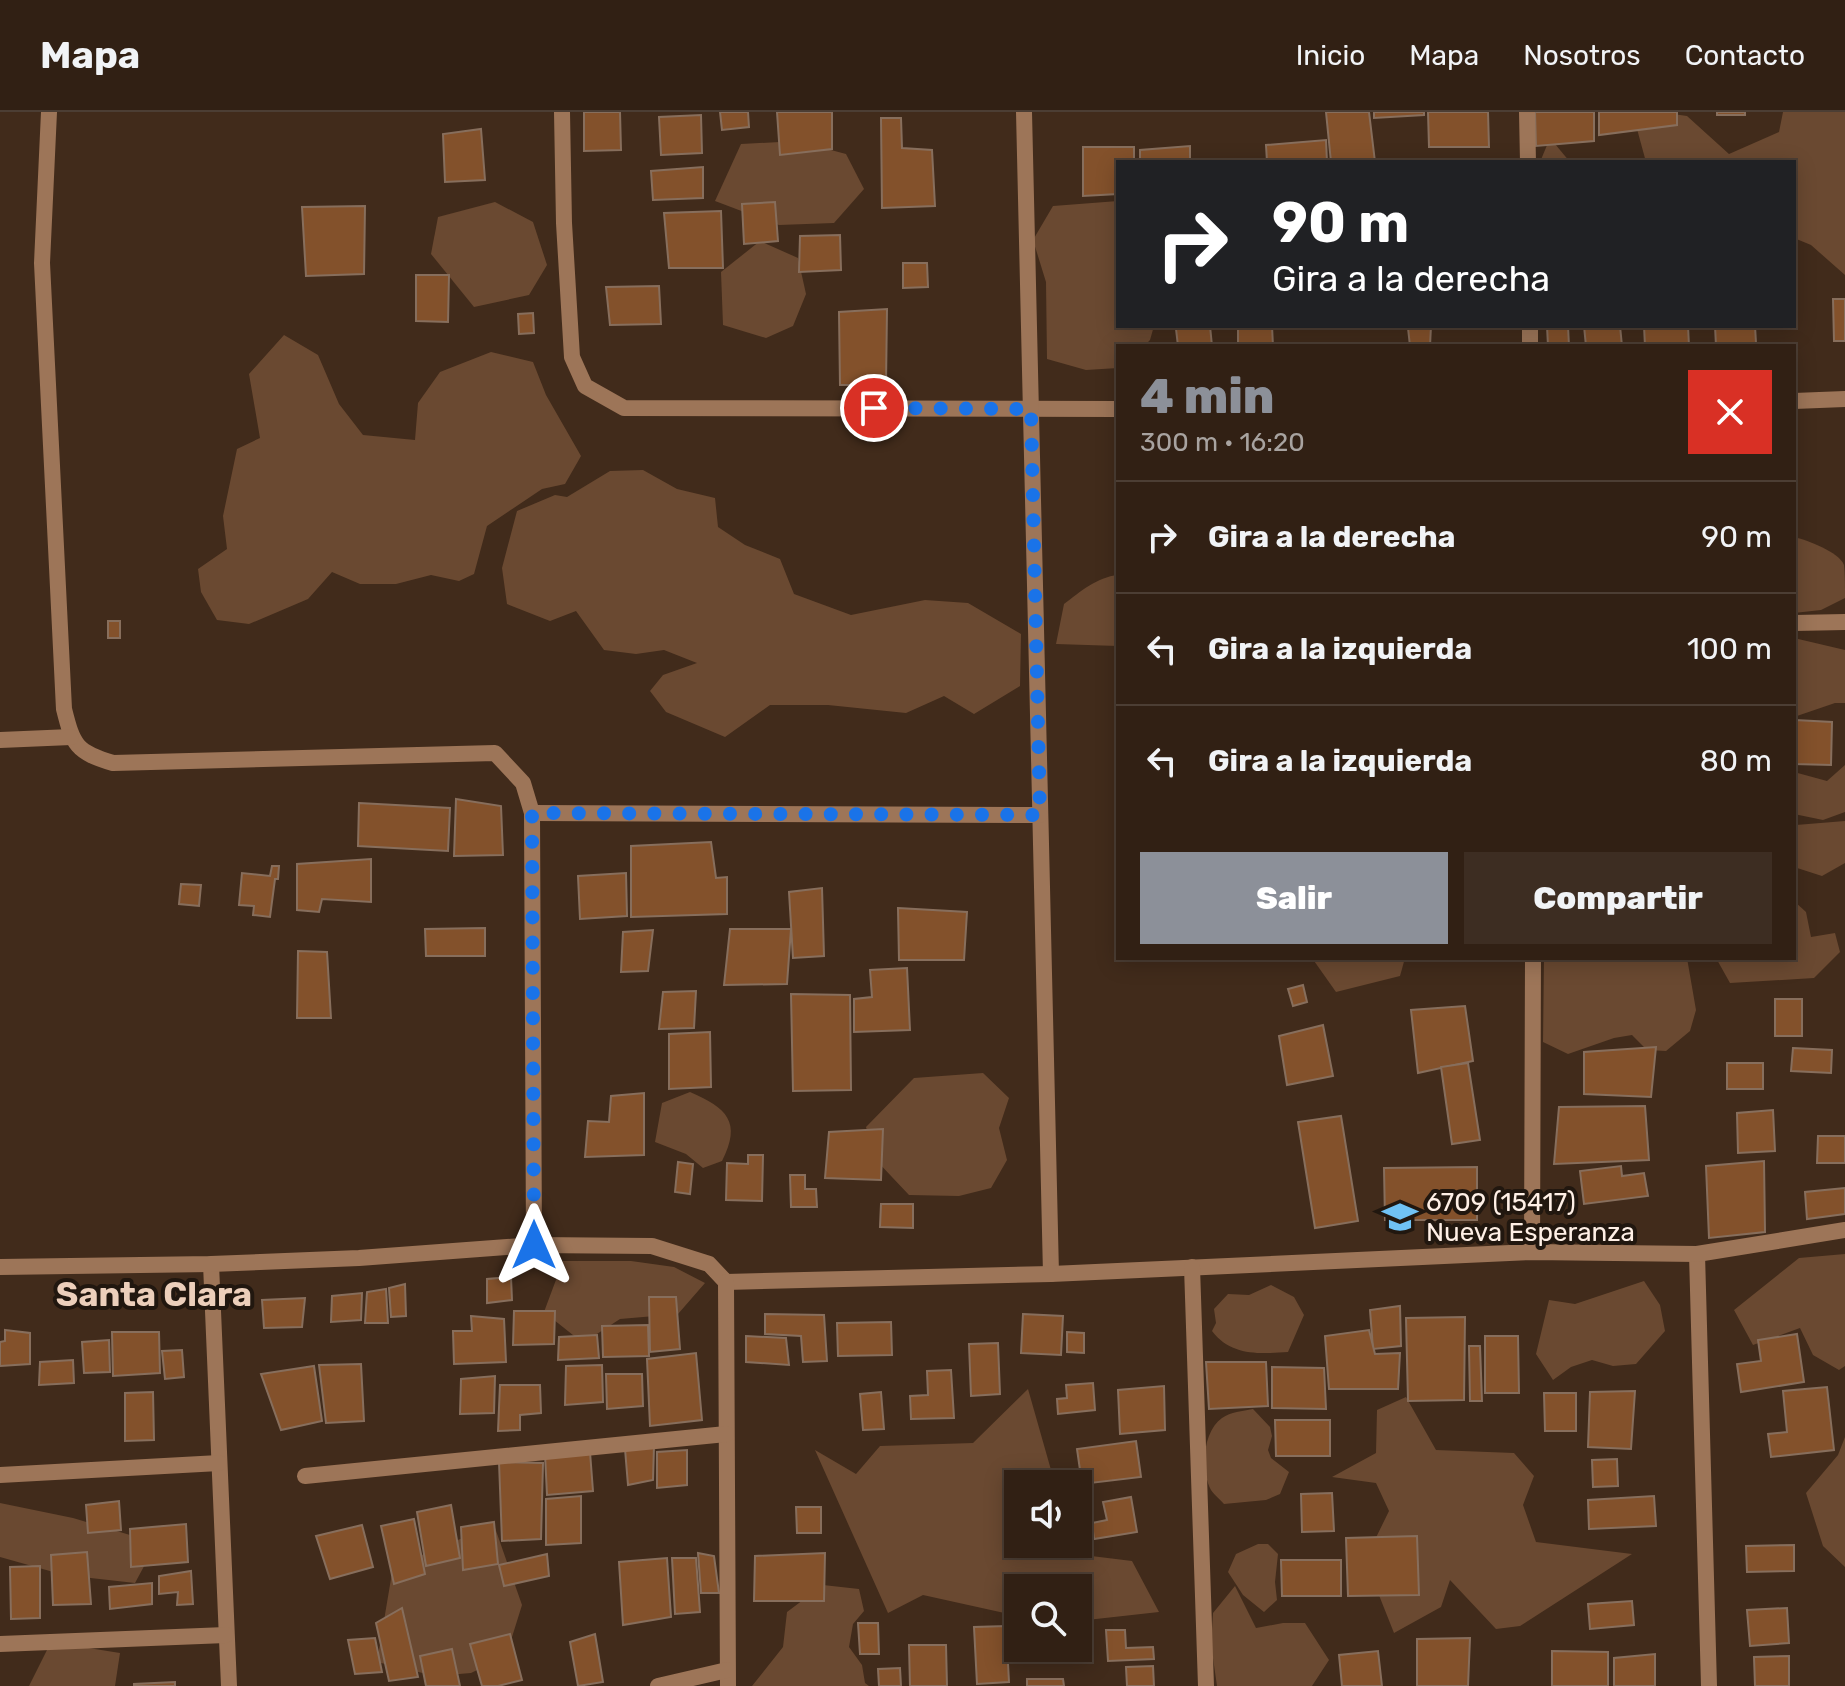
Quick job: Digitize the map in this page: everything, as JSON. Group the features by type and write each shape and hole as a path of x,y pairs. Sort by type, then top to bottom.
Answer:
{"street":[{"path":"49,112 42,263 64,709 71,737 88,756 113,763 495,753 523,783 532,813 534,1245"},
{"path":"562,112 564,223 572,357 585,386 624,408 1116,409"},
{"path":"1024,112 1051,1274"},
{"path":"1527,112 1528,160"},
{"path":"1796,401 1845,399"},
{"path":"1796,623 1845,622"},
{"path":"0,740 71,737"},
{"path":"532,813 1040,815"},
{"path":"1532,1252 1533,960"},
{"path":"726,1282 1051,1274 1532,1252 1697,1254 1845,1230"},
{"path":"0,1267 359,1258 534,1245 652,1246 709,1264 726,1282 728,1678 658,1686"},
{"path":"1697,1254 1709,1686"},
{"path":"211,1264 229,1686"},
{"path":"1192,1267 1206,1686"},
{"path":"305,1476 726,1434"},
{"path":"0,1475 219,1463"},
{"path":"0,1644 226,1635"}],"shaded area":[{"path":"1659,112 1687,116 1729,154 1779,132 1783,112 1845,112 1845,275 1811,245 1796,239 1796,160 1645,160 1634,118"},
{"path":"1550,138 1568,160 1541,160"},
{"path":"797,141 846,154 864,189 834,223 779,225 715,201 741,144"},
{"path":"1116,201 1116,328 1153,328 1146,344 1116,344 1116,368 1086,370 1047,359 1046,282 1033,240 1053,206"},
{"path":"495,202 533,222 547,265 529,295 474,307 431,254 438,217"},
{"path":"760,241 798,258 806,294 793,326 766,338 723,325 721,272"},
{"path":"284,335 318,355 339,404 363,435 415,440 418,403 440,372 491,352 533,362 546,395 581,456 565,484 542,489 487,526 474,574 459,581 431,575 396,584 360,584 332,572 308,599 249,624 217,620 201,592 198,569 227,549 223,516 237,449 260,438 249,374"},
{"path":"643,470 677,489 715,498 718,527 745,545 780,559 794,594 851,615 925,600 968,603 1021,634 1020,686 974,714 944,696 906,713 828,705 770,705 725,737 666,712 650,691 663,675 697,663 664,650 636,654 604,650 576,611 550,621 507,604 502,568 517,511 555,495 567,497 610,471"},
{"path":"1796,538 1822,547 1844,565 1845,598 1821,610 1796,613"},
{"path":"1116,575 1116,646 1056,644 1064,604"},
{"path":"1796,638 1845,650 1845,703 1835,703 1796,716"},
{"path":"1845,765 1845,812 1823,820 1796,814 1796,773 1827,781"},
{"path":"1845,821 1845,863 1822,876 1796,868 1796,825"},
{"path":"1796,903 1806,912 1811,937 1835,933 1840,952 1814,978 1730,983 1717,960 1796,960"},
{"path":"1313,960 1404,960 1400,976 1336,992"},
{"path":"1544,960 1687,960 1696,1010 1690,1031 1666,1051 1647,1050 1632,1035 1568,1054 1543,1042"},
{"path":"983,1073 1009,1098 999,1128 1007,1160 991,1188 959,1196 909,1195 875,1159 866,1127 914,1078"},
{"path":"690,1092 722,1111 730,1126 731,1136 722,1161 703,1168 686,1154 655,1142 662,1103"},
{"path":"1845,1254 1845,1366 1839,1370 1813,1355 1800,1328 1753,1345 1734,1310 1799,1258"},
{"path":"563,1261 631,1261 674,1267 705,1283 678,1314 620,1319 583,1343 544,1312"},
{"path":"1644,1281 1660,1305 1665,1331 1636,1364 1613,1366 1592,1360 1571,1367 1553,1380 1536,1354 1549,1300 1575,1304"},
{"path":"1271,1285 1294,1297 1304,1315 1288,1352 1246,1352 1228,1345 1212,1331 1216,1323 1214,1309 1228,1294 1249,1295"},
{"path":"1028,1389 1051,1470 1004,1470 1004,1558 1092,1556 1132,1561 1159,1612 1092,1619 1092,1574 1004,1574 1004,1613 923,1595 888,1613 815,1450 856,1474 880,1446 973,1443"},
{"path":"1406,1397 1436,1450 1514,1453 1534,1476 1523,1505 1536,1542 1632,1554 1520,1626 1496,1629 1450,1580 1441,1607 1394,1633 1365,1560 1389,1511 1376,1483 1332,1477 1376,1453 1377,1410"},
{"path":"1253,1409 1270,1427 1272,1436 1268,1450 1271,1458 1289,1472 1280,1494 1266,1500 1224,1504 1212,1492 1205,1472 1207,1441 1222,1418"},
{"path":"1845,1437 1845,1567 1823,1546 1806,1493 1838,1455"},
{"path":"0,1503 73,1518 130,1535 149,1557 135,1583 64,1575 0,1557"},
{"path":"494,1525 522,1605 506,1656 471,1673 435,1676 377,1662 393,1567"},
{"path":"1258,1544 1268,1544 1278,1554 1277,1600 1264,1612 1243,1595 1228,1572 1236,1554"},
{"path":"823,1585 859,1589 864,1611 853,1624 849,1647 862,1665 865,1683 869,1686 752,1686 783,1647 787,1612"},
{"path":"1235,1586 1256,1628 1305,1623 1329,1660 1312,1686 1217,1686 1211,1644 1213,1613"},
{"path":"51,1642 120,1653 115,1686 29,1686"}],"building":[{"path":"584,112 620,112 621,150 584,151"},
{"path":"720,112 748,112 749,127 722,130"},
{"path":"777,112 832,112 832,149 780,155"},
{"path":"1326,112 1369,112 1375,160 1331,160"},
{"path":"1374,112 1424,112 1424,115 1374,118"},
{"path":"1428,112 1488,112 1489,147 1429,147"},
{"path":"1535,112 1594,112 1594,141 1536,146"},
{"path":"1599,112 1677,112 1677,125 1599,135"},
{"path":"1717,112 1745,112 1745,115 1717,115"},
{"path":"701,115 702,153 661,155 659,117"},
{"path":"881,118 901,118 902,148 932,150 935,206 882,208"},
{"path":"481,129 485,180 445,182 443,134"},
{"path":"1326,140 1327,160 1267,160 1266,145"},
{"path":"1190,146 1190,160 1140,160 1140,150"},
{"path":"1083,147 1134,147 1134,160 1116,160 1116,194 1083,196"},
{"path":"703,167 703,198 653,200 651,171"},
{"path":"775,202 778,241 744,244 742,204"},
{"path":"365,206 364,274 306,276 302,207"},
{"path":"721,211 723,268 669,268 664,213"},
{"path":"840,235 841,270 799,272 800,236"},
{"path":"903,263 927,263 928,287 903,288"},
{"path":"416,275 449,275 448,322 416,321"},
{"path":"659,286 661,324 610,325 606,287"},
{"path":"1833,299 1845,299 1845,341 1834,341"},
{"path":"887,309 886,385 840,385 839,312"},
{"path":"533,313 534,333 519,334 518,314"},
{"path":"1210,328 1212,344 1178,344 1176,329"},
{"path":"1238,328 1272,328 1273,344 1238,344"},
{"path":"1408,328 1431,328 1430,344 1410,344"},
{"path":"1547,328 1568,328 1569,344 1548,344"},
{"path":"1584,328 1620,328 1622,344 1586,344"},
{"path":"1644,328 1688,328 1689,344 1645,344"},
{"path":"1715,328 1755,328 1756,343 1716,344"},
{"path":"108,621 120,621 120,638 108,638"},
{"path":"1796,720 1832,722 1831,765 1796,764"},
{"path":"456,799 501,806 503,855 454,856"},
{"path":"359,803 450,808 448,851 358,846"},
{"path":"711,842 716,878 727,877 727,914 631,917 631,846"},
{"path":"371,859 371,902 322,899 319,912 297,910 297,864"},
{"path":"272,866 279,866 270,917 253,915 254,906 239,905 242,873 270,876"},
{"path":"626,873 627,916 580,919 578,876"},
{"path":"181,884 201,885 199,906 179,904"},
{"path":"822,888 824,956 793,958 789,892"},
{"path":"898,908 967,912 964,960 899,960"},
{"path":"485,928 485,956 426,956 425,929"},
{"path":"730,929 791,929 787,984 724,985"},
{"path":"653,930 648,971 621,972 623,932"},
{"path":"298,951 327,952 331,1018 297,1018"},
{"path":"907,968 910,1030 854,1032 854,999 872,997 870,970"},
{"path":"1303,985 1307,1002 1293,1006 1288,989"},
{"path":"696,991 694,1028 659,1029 663,992"},
{"path":"791,994 850,995 851,1090 793,1091"},
{"path":"1775,999 1802,999 1802,1036 1775,1036"},
{"path":"1465,1006 1473,1061 1418,1073 1411,1010"},
{"path":"1323,1025 1333,1076 1287,1085 1279,1036"},
{"path":"710,1032 711,1087 669,1089 669,1034"},
{"path":"1656,1047 1651,1097 1584,1094 1584,1052"},
{"path":"1793,1048 1832,1050 1831,1073 1791,1071"},
{"path":"1468,1063 1480,1140 1452,1144 1441,1067"},
{"path":"1727,1063 1763,1063 1763,1089 1727,1089"},
{"path":"644,1093 644,1155 585,1157 588,1121 609,1122 611,1096"},
{"path":"1645,1106 1649,1160 1554,1164 1559,1107"},
{"path":"1773,1110 1775,1151 1738,1153 1737,1113"},
{"path":"1341,1116 1358,1221 1315,1228 1298,1122"},
{"path":"883,1129 881,1180 825,1178 829,1132"},
{"path":"1818,1136 1845,1136 1845,1163 1817,1163"},
{"path":"748,1155 763,1155 762,1201 726,1200 727,1163 748,1164"},
{"path":"1764,1161 1765,1232 1709,1238 1706,1166"},
{"path":"678,1162 693,1164 690,1194 675,1192"},
{"path":"1621,1166 1622,1176 1644,1173 1648,1196 1584,1204 1580,1171"},
{"path":"1477,1167 1477,1220 1385,1220 1384,1168"},
{"path":"790,1175 805,1175 805,1189 816,1189 817,1207 791,1207"},
{"path":"1845,1188 1845,1214 1807,1219 1805,1192"},
{"path":"881,1204 913,1204 913,1228 880,1227"},
{"path":"511,1277 512,1300 487,1303 487,1279"},
{"path":"405,1284 406,1316 391,1317 389,1288"},
{"path":"386,1289 388,1323 365,1323 367,1292"},
{"path":"362,1293 361,1320 331,1322 332,1296"},
{"path":"649,1297 676,1297 680,1349 650,1352"},
{"path":"305,1298 302,1327 264,1328 262,1300"},
{"path":"1400,1306 1401,1346 1373,1349 1370,1310"},
{"path":"514,1311 555,1311 554,1344 513,1345"},
{"path":"765,1314 824,1315 827,1361 803,1362 801,1336 765,1334"},
{"path":"1023,1314 1063,1316 1061,1355 1021,1353"},
{"path":"471,1316 504,1319 506,1362 454,1364 453,1331 472,1331"},
{"path":"1465,1317 1464,1400 1408,1401 1406,1318"},
{"path":"891,1322 892,1355 838,1356 837,1323"},
{"path":"648,1325 649,1356 603,1357 602,1326"},
{"path":"5,1330 30,1333 30,1364 0,1366 0,1342 5,1341"},
{"path":"1369,1330 1375,1354 1400,1353 1398,1389 1329,1389 1325,1336"},
{"path":"112,1332 159,1332 160,1373 113,1376"},
{"path":"1067,1332 1084,1333 1084,1353 1067,1352"},
{"path":"1797,1334 1804,1382 1741,1392 1737,1364 1761,1361 1758,1340"},
{"path":"597,1335 599,1358 558,1360 559,1337"},
{"path":"746,1336 786,1338 789,1365 746,1362"},
{"path":"1485,1336 1518,1336 1519,1393 1485,1393"},
{"path":"109,1340 110,1372 84,1373 82,1342"},
{"path":"998,1343 1000,1394 971,1396 969,1344"},
{"path":"1469,1346 1480,1346 1482,1401 1470,1401"},
{"path":"182,1350 184,1377 165,1379 162,1351"},
{"path":"696,1353 702,1420 650,1426 647,1359"},
{"path":"73,1360 74,1383 39,1385 40,1362"},
{"path":"1206,1362 1266,1362 1268,1406 1209,1409"},
{"path":"361,1364 364,1421 326,1423 319,1365"},
{"path":"602,1365 603,1402 565,1405 566,1366"},
{"path":"314,1366 322,1421 281,1430 261,1374"},
{"path":"1272,1367 1324,1368 1326,1409 1272,1408"},
{"path":"951,1370 954,1418 911,1419 910,1396 928,1395 927,1371"},
{"path":"606,1374 642,1374 643,1406 607,1409"},
{"path":"495,1376 494,1413 460,1414 461,1379"},
{"path":"1093,1383 1095,1410 1058,1414 1057,1399 1067,1398 1066,1385"},
{"path":"500,1385 540,1385 541,1413 520,1415 520,1430 498,1431"},
{"path":"1164,1386 1165,1430 1120,1434 1118,1390"},
{"path":"1827,1387 1834,1450 1771,1457 1768,1434 1787,1432 1783,1391"},
{"path":"1635,1391 1631,1449 1588,1447 1590,1392"},
{"path":"153,1392 154,1440 125,1441 125,1393"},
{"path":"881,1392 884,1429 863,1430 860,1394"},
{"path":"1544,1393 1576,1393 1576,1431 1545,1431"},
{"path":"1275,1420 1330,1420 1330,1456 1276,1456"},
{"path":"1136,1441 1141,1477 1092,1483 1092,1470 1080,1470 1077,1449"},
{"path":"654,1446 653,1480 628,1485 625,1449"},
{"path":"687,1450 687,1485 657,1488 657,1452"},
{"path":"590,1452 593,1491 547,1495 545,1454"},
{"path":"1617,1459 1618,1486 1593,1487 1592,1460"},
{"path":"499,1462 543,1463 541,1539 502,1541"},
{"path":"1332,1493 1334,1531 1302,1532 1301,1494"},
{"path":"581,1496 581,1543 546,1545 546,1499"},
{"path":"1654,1496 1656,1526 1589,1529 1588,1500"},
{"path":"1131,1497 1137,1532 1094,1539 1092,1523 1107,1520 1103,1502"},
{"path":"119,1501 121,1530 88,1533 86,1505"},
{"path":"451,1505 460,1558 426,1566 417,1512"},
{"path":"796,1507 821,1507 821,1533 797,1533"},
{"path":"414,1519 425,1574 394,1584 381,1526"},
{"path":"494,1522 498,1564 463,1570 461,1527"},
{"path":"186,1524 188,1562 131,1567 130,1529"},
{"path":"362,1525 373,1567 330,1579 316,1536"},
{"path":"1417,1536 1419,1595 1348,1596 1346,1538"},
{"path":"1794,1545 1794,1571 1747,1572 1746,1546"},
{"path":"87,1552 91,1604 53,1605 51,1555"},
{"path":"698,1553 714,1556 719,1593 701,1593"},
{"path":"825,1553 824,1601 754,1601 755,1556"},
{"path":"547,1554 549,1576 504,1586 499,1565"},
{"path":"667,1558 671,1617 623,1625 619,1562"},
{"path":"672,1558 696,1558 700,1612 675,1614"},
{"path":"1281,1560 1341,1560 1341,1596 1282,1596"},
{"path":"40,1566 40,1618 11,1619 10,1567"},
{"path":"191,1571 193,1604 177,1605 178,1592 159,1594 159,1576"},
{"path":"152,1583 152,1604 110,1609 109,1587"},
{"path":"1632,1601 1634,1625 1590,1629 1588,1604"},
{"path":"402,1608 418,1677 389,1681 376,1623"},
{"path":"1787,1608 1789,1643 1750,1646 1747,1610"},
{"path":"858,1623 878,1623 879,1654 860,1654"},
{"path":"1004,1626 1004,1662 1008,1662 1009,1682 977,1684 974,1627"},
{"path":"1106,1630 1125,1630 1126,1648 1153,1647 1154,1659 1108,1661"},
{"path":"510,1634 522,1680 482,1686 470,1644"},
{"path":"595,1634 603,1682 578,1686 570,1642"},
{"path":"375,1638 382,1672 355,1674 348,1640"},
{"path":"1470,1638 1468,1686 1417,1686 1417,1639"},
{"path":"909,1645 946,1645 947,1686 910,1686"},
{"path":"452,1649 460,1686 426,1686 420,1656"},
{"path":"1378,1651 1382,1686 1342,1686 1339,1655"},
{"path":"1552,1651 1608,1652 1608,1686 1552,1686"},
{"path":"1655,1654 1655,1686 1614,1686 1614,1658"},
{"path":"1789,1656 1789,1686 1755,1686 1754,1657"},
{"path":"1153,1666 1154,1686 1127,1686 1126,1667"},
{"path":"900,1668 901,1686 879,1686 878,1669"},
{"path":"1027,1679 1063,1679 1064,1686 1027,1686"},
{"path":"175,1682 175,1686 134,1686 134,1684"}],"place":[{"name":"6709 (15417) Nueva Esperanza","path":"1400,1217"}],"district":[{"name":"Santa Clara","path":"154,1294"}],"route":[{"path":"534,1245 532,813 1040,815 1031,409 874,408"}]}
